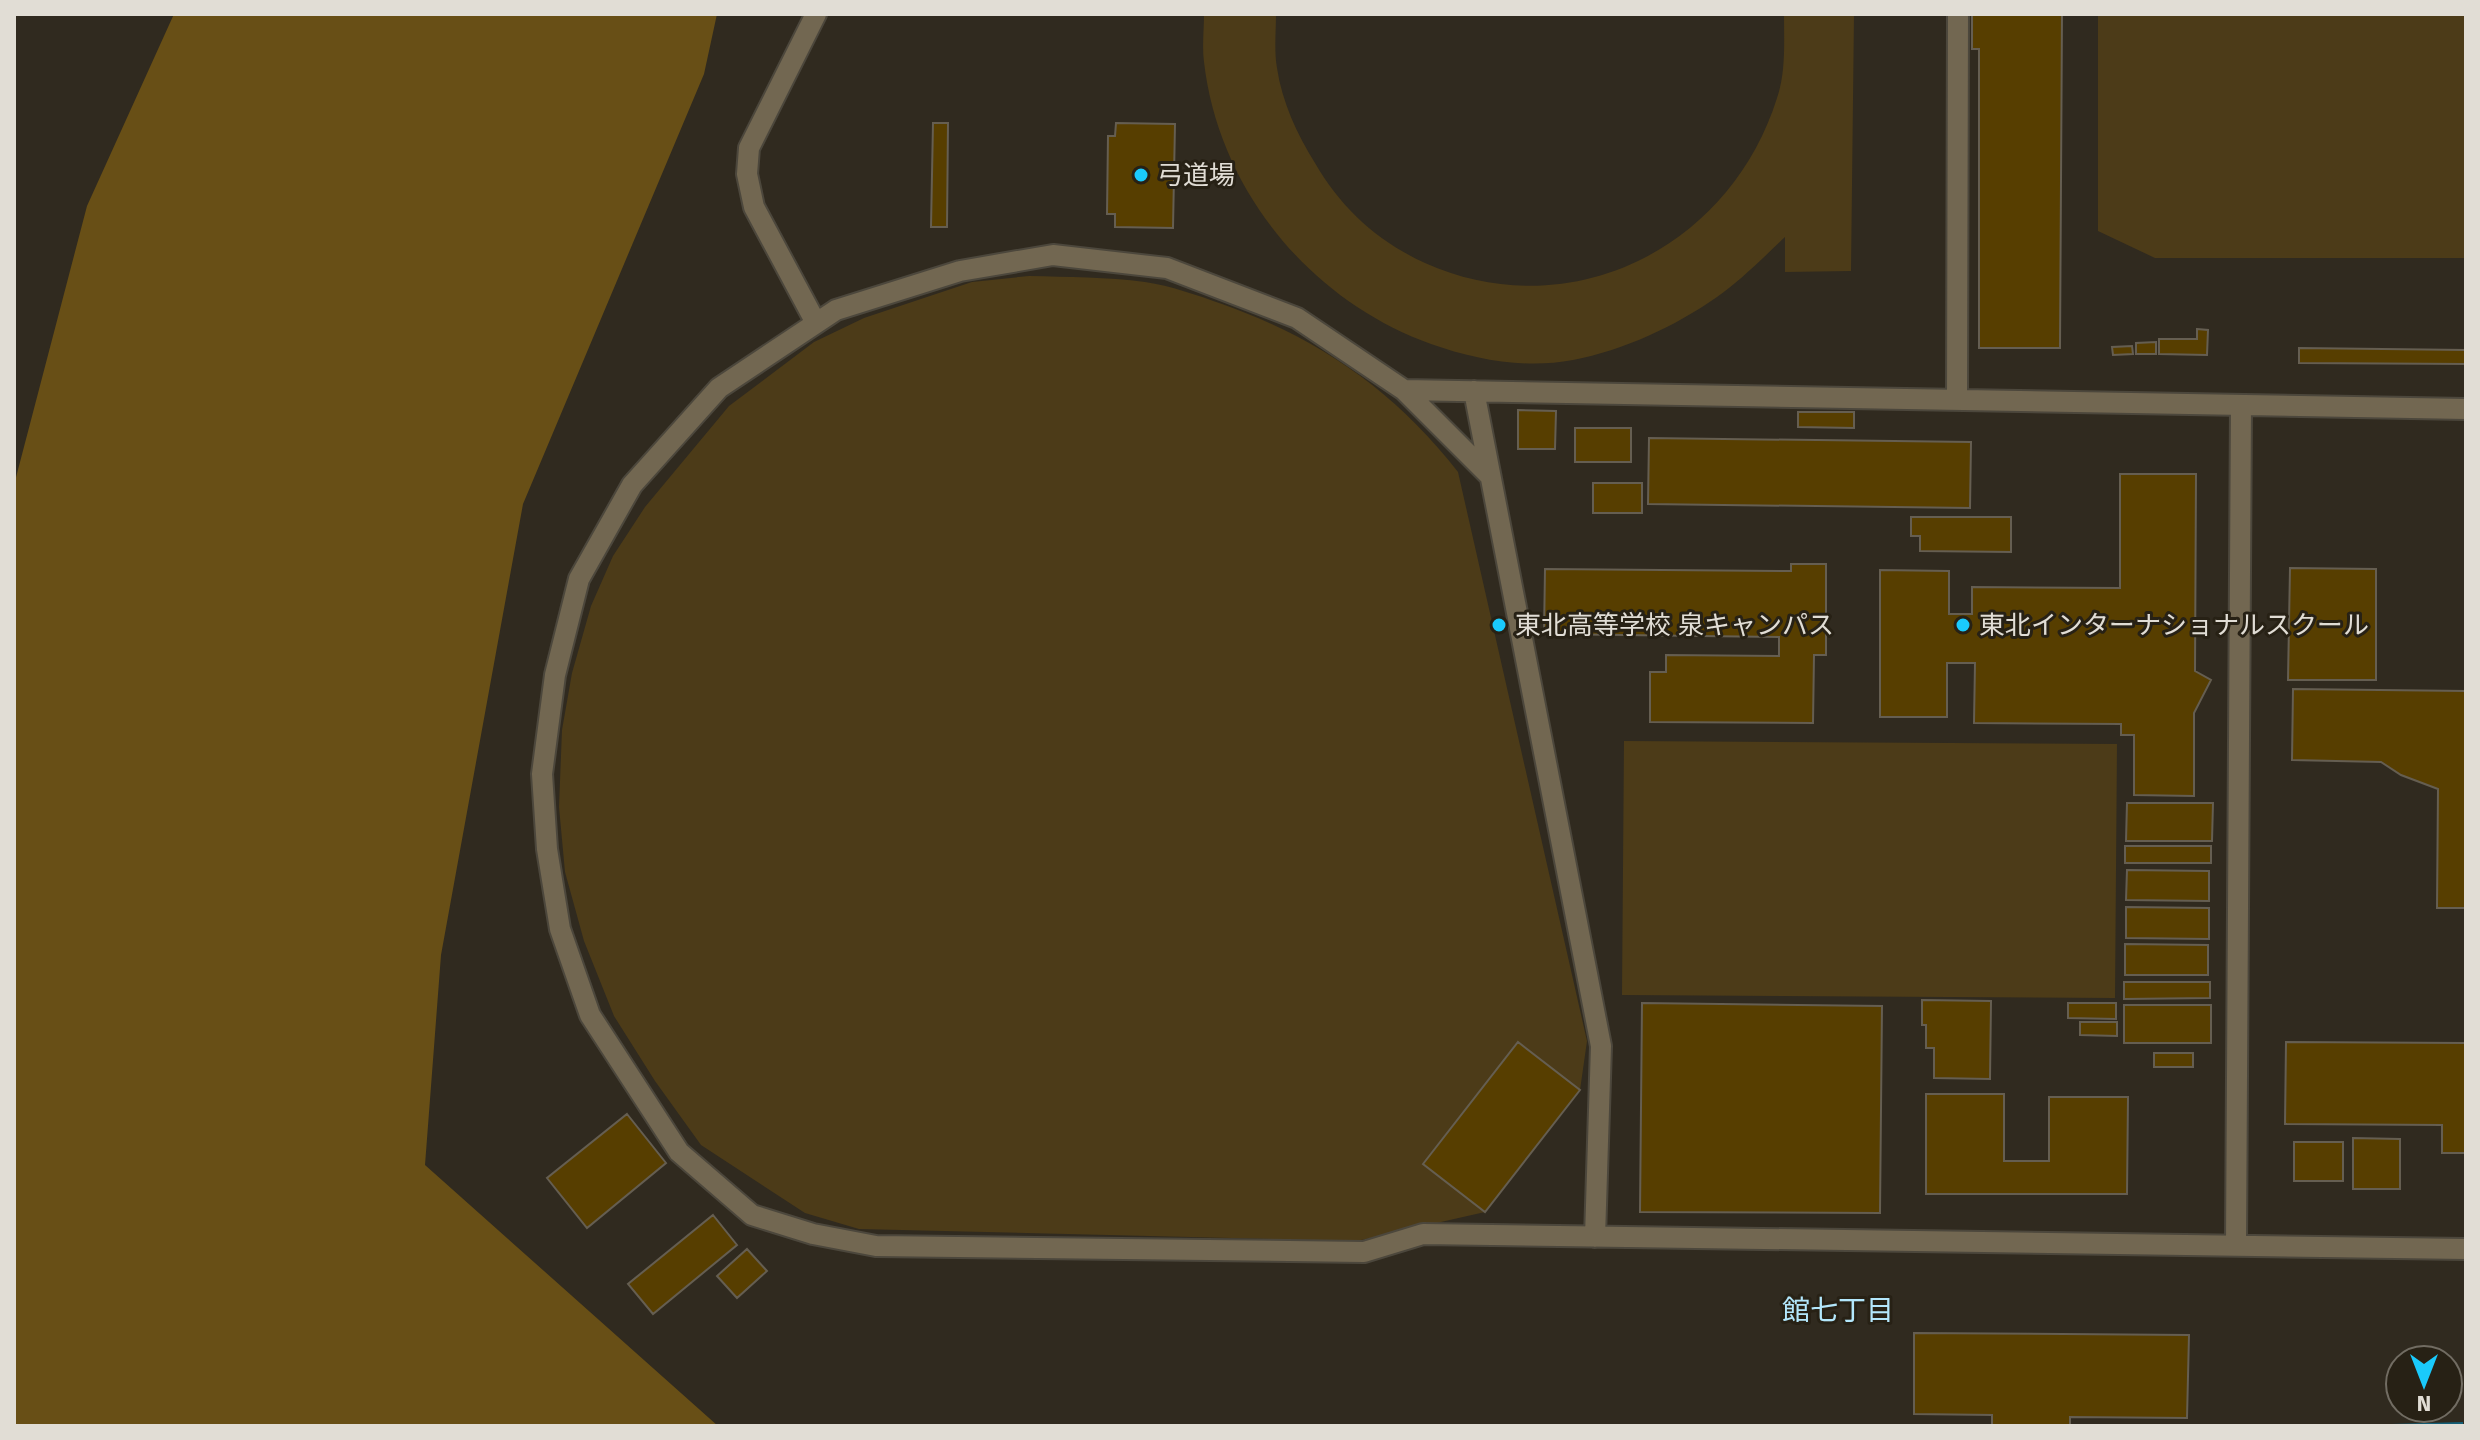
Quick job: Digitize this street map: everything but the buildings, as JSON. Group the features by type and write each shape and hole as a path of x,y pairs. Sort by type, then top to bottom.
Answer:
{"lane":[{"path":"816,14 749,148 747,174 754,207 816,323"},
{"path":"1957,400 1958,14"},
{"path":"1490,476 1404,390 1297,318 1167,268 1053,255 960,271 836,310 719,388 632,485 579,579 555,675 542,774 547,849 560,929 590,1015 679,1152 752,1215 813,1234 876,1246 1364,1252 1423,1234 2466,1249"},
{"path":"1404,390 2466,409"},
{"path":"1474,391 1601,1046 1595,1237"},
{"path":"2236,1245 2241,405"}],"shaded area":[{"path":"174,14 717,14 704,74 523,504 441,955 425,1165 718,1426 14,1426 14,485 87,206"},
{"path":"1204,14 1276,14 1277,68 1286,105 1296,129 1336,195 1376,234 1425,263 1480,281 1535,286 1588,279 1638,261 1683,233 1723,196 1754,151 1780,88 1784,14 1854,14 1851,271 1785,272 1785,237 1735,283 1701,308 1648,336 1611,350 1573,360 1537,364 1466,355 1431,344 1387,325 1347,300 1310,270 1278,235 1251,197 1229,154 1213,109 1203,56"},
{"path":"2098,14 2466,14 2466,258 2155,258 2098,231"},
{"path":"1029,276 1102,278 1155,284 1222,304 1291,333 1352,370 1381,392 1434,443 1458,472 1587,1041 1580,1090 1485,1212 1357,1241 859,1229 805,1213 701,1145 614,1016 584,941 565,872 559,807 562,730 572,673 591,606 613,556 645,507 729,406 814,342 864,318 972,282"},
{"path":"1624,741 2117,744 2115,998 1622,995"}],"water":[{"path":"2463,1424 2463,1426 2356,1426"}],"place":[{"name":"弓道場","path":"1141,175"},
{"name":"東北高等学校 泉キャンパス","path":"1499,625"},
{"name":"東北インターナショナルスクール","path":"1963,625"}],"district":[{"name":"館七丁目","path":"1838,1310"}]}
